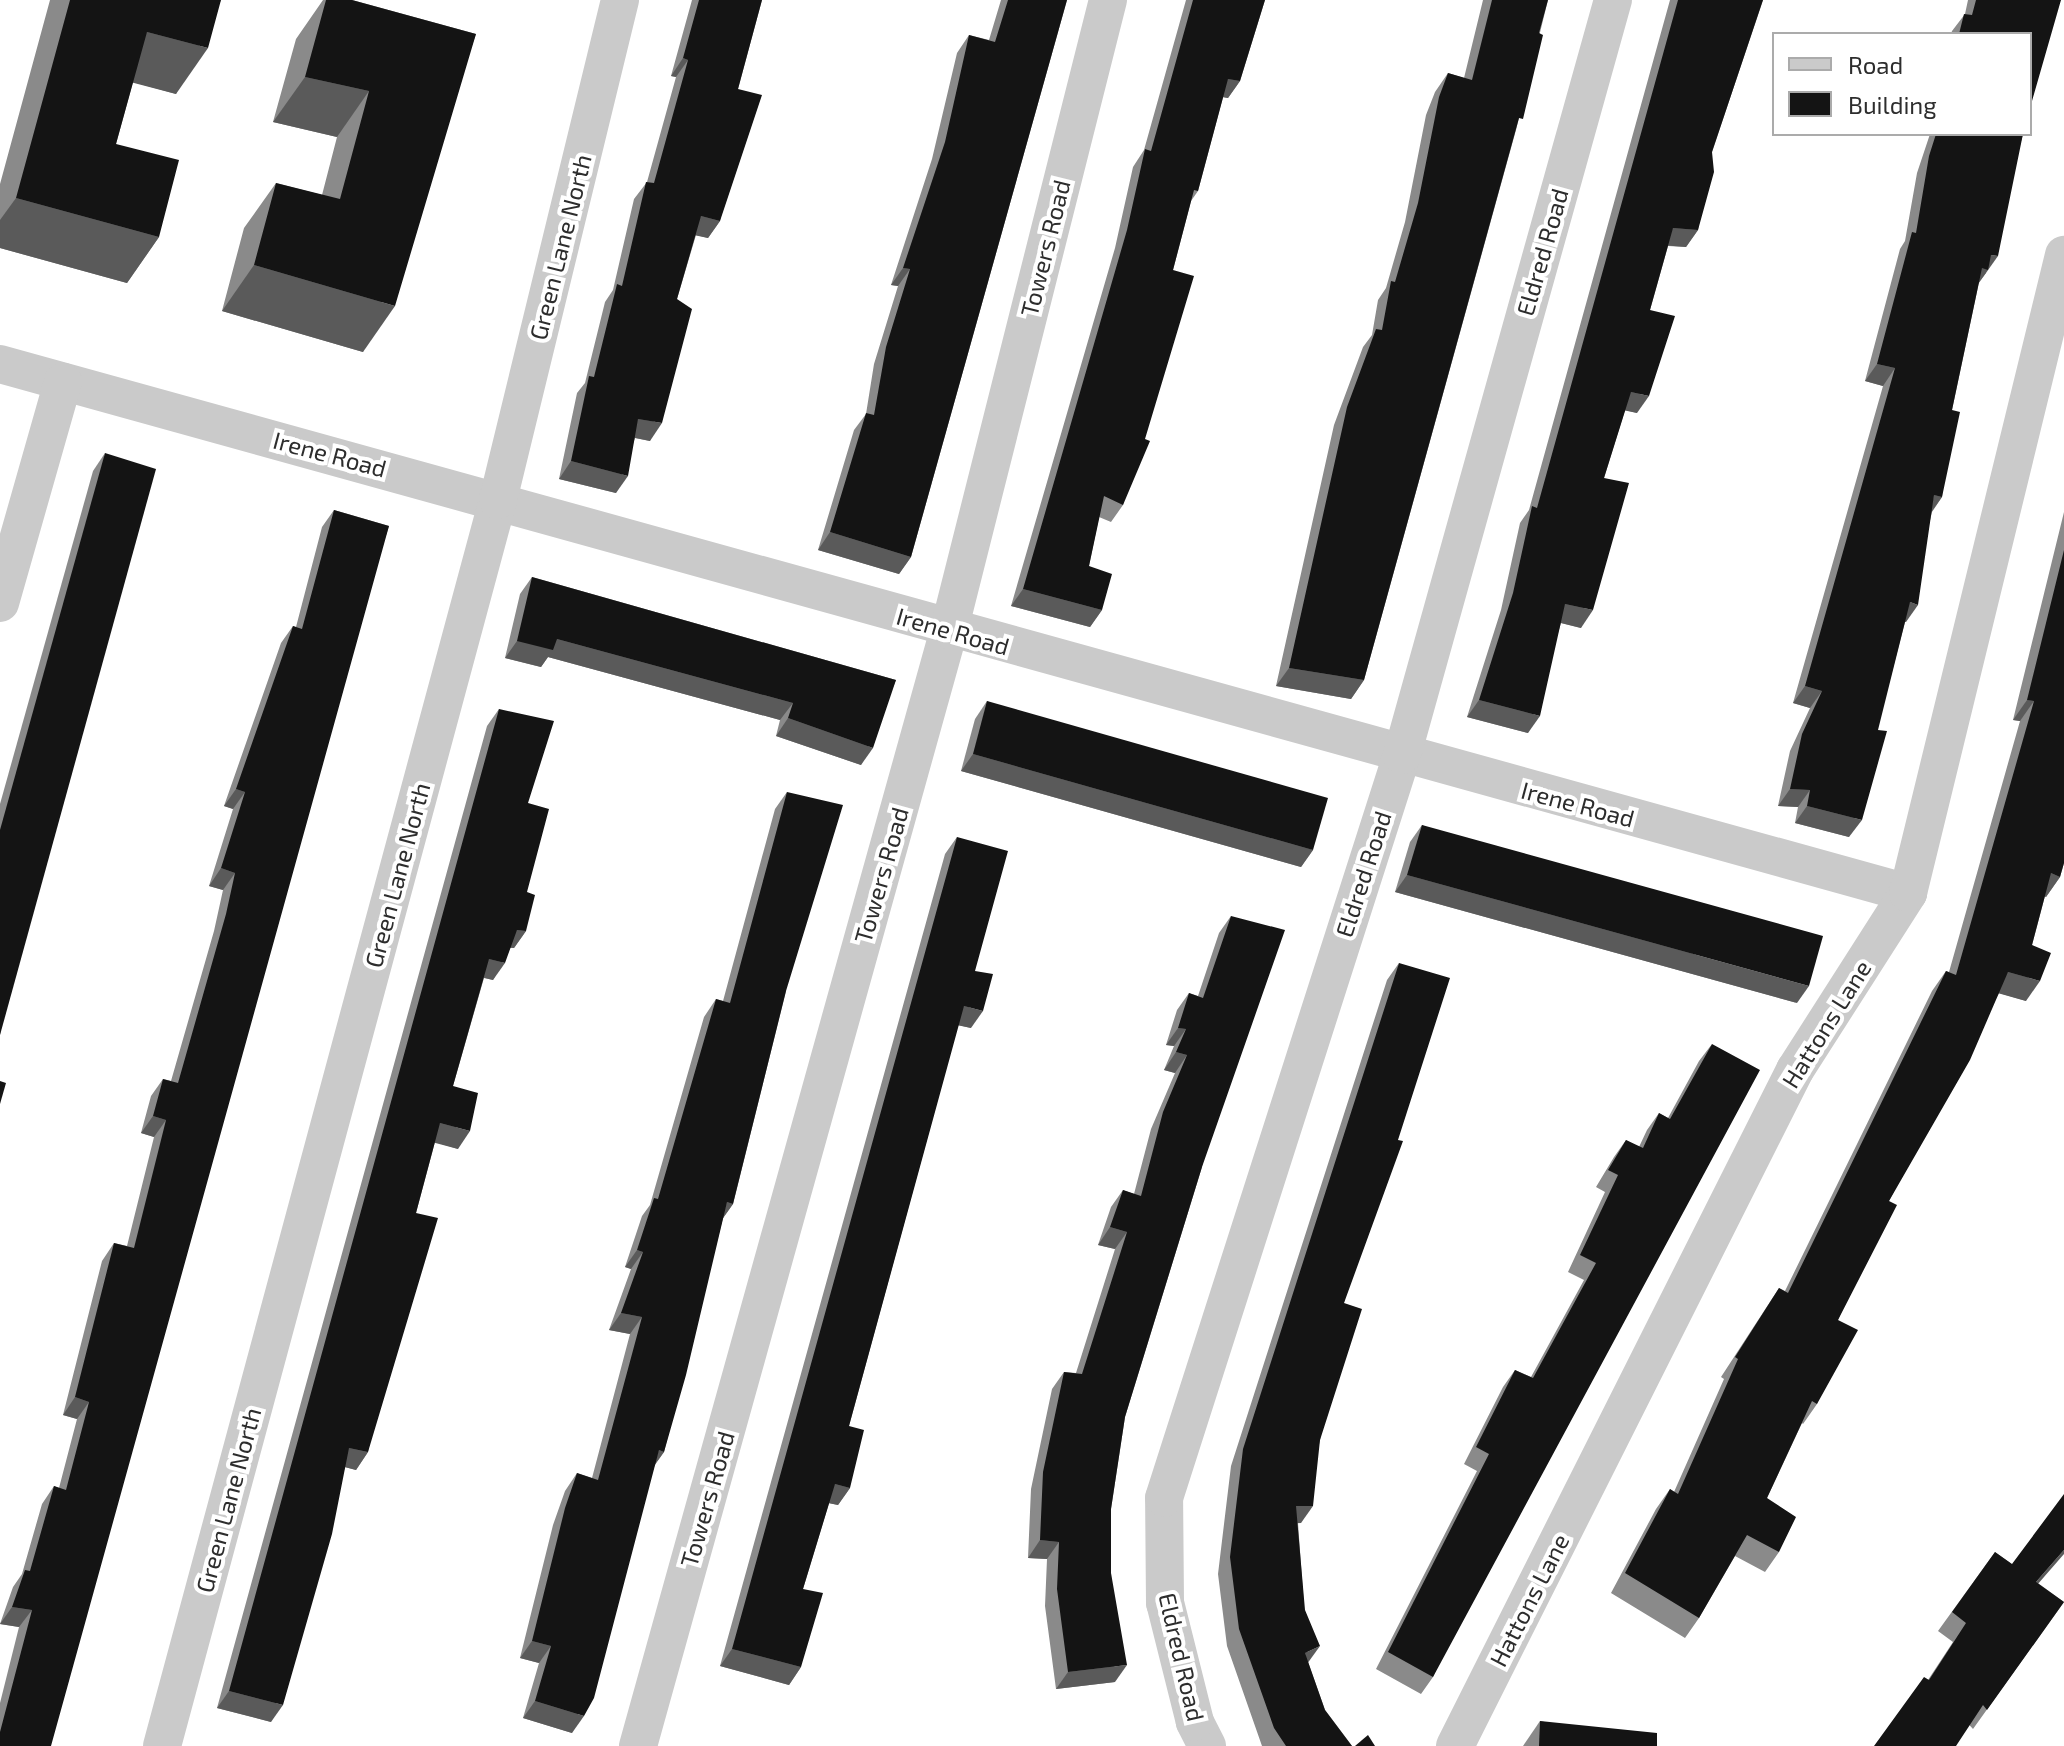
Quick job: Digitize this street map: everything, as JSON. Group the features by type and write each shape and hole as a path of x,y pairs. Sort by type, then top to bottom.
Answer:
{"street":[{"name":"Green Lane North","path":"162,1746 498,500 620,0"},
{"name":"Towers Road","path":"638,1746 949,630 1108,0"},
{"name":"Eldred Road","path":"1207,1746 1195,1722 1165,1603 1164,1498 1402,755 1613,0"},
{"name":"Hattons Lane","path":"1455,1746 1795,1070 1908,893 2064,255"},
{"name":"Irene Road","path":"0,364 498,500 949,630 1908,893"},
{"path":"0,603 63,382"}],"building":[{"path":"70,0 221,0 208,48 147,32 116,144 179,160 159,237 16,198"},
{"path":"326,0 352,0 476,34 395,306 254,265 276,183 340,199 369,91 305,77"},
{"path":"699,0 762,0 738,89 762,95 720,221 701,216 677,299 692,309 662,423 638,419 628,476 571,461 589,376 594,377 617,284 622,286 646,182 654,183 688,60 683,58"},
{"path":"1008,0 1067,0 911,557 830,532 866,413 874,415 886,347 910,269 903,268 945,142 969,35 995,42"},
{"path":"1193,0 1265,0 1240,81 1228,79 1173,270 1194,276 1145,439 1150,441 1123,505 1104,496 1089,566 1112,574 1102,610 1023,589 1127,230 1145,149 1151,151"},
{"path":"1492,0 1548,0 1539,33 1543,35 1523,119 1519,118 1364,680 1289,668 1347,407 1376,329 1382,330 1391,281 1395,282 1418,203 1439,97 1448,73 1472,80"},
{"path":"1678,0 1763,0 1712,152 1714,172 1698,230 1673,228 1650,310 1675,316 1649,396 1631,392 1604,478 1629,483 1593,610 1565,604 1540,716 1479,700 1513,593 1532,506 1537,508"},
{"path":"1976,0 2061,0 2032,101 2032,32 1960,32 1964,14 1972,15"},
{"path":"1935,136 2023,136 1998,256 1991,255 1988,270 1982,268 1952,410 1960,412 1942,497 1934,495 1918,605 1910,602 1878,730 1887,731 1862,820 1807,806 1810,790 1790,789 1802,734 1822,691 1805,686 1895,368 1877,364 1912,232 1916,233"},
{"path":"105,453 156,469 0,1035 0,830"},
{"path":"334,510 389,526 51,1746 0,1746 0,1732 32,1610 12,1607 25,1570 30,1571 54,1486 66,1490 89,1402 75,1397 114,1243 134,1248 166,1120 153,1116 163,1079 178,1083 226,914 235,873 221,868 245,792 236,789 293,626 302,629"},
{"path":"2064,550 2064,863 2060,877 2051,873 2032,945 2051,953 2040,981 2008,972 1970,1060 1889,1201 1897,1205 1838,1320 1858,1330 1817,1404 1812,1401 1767,1498 1796,1517 1779,1552 1747,1535 1699,1618 1625,1573 1670,1489 1678,1494 1738,1359 1735,1357 1779,1288 1788,1293 1946,971 1956,975 2034,701 2027,700"},
{"path":"532,577 896,680 873,748 788,718 793,703 557,639 553,650 517,641"},
{"path":"987,701 1328,798 1313,850 973,754"},
{"path":"499,709 554,721 528,803 549,809 527,892 535,895 526,931 517,930 505,963 489,959 453,1086 478,1093 470,1131 440,1123 416,1213 438,1218 368,1452 349,1448 332,1534 283,1705 229,1691"},
{"path":"787,792 843,805 786,991 733,1204 727,1202 686,1375 664,1452 659,1450 594,1698 584,1716 535,1701 551,1646 532,1641 565,1508 577,1473 598,1480 642,1317 621,1313 643,1252 637,1250 654,1198 658,1199 716,999 730,1003"},
{"path":"1422,825 1823,936 1809,986 1407,875"},
{"path":"957,837 1008,851 975,971 993,974 983,1011 964,1006 849,1426 864,1430 850,1488 835,1484 803,1589 823,1593 801,1667 732,1649"},
{"path":"1231,916 1285,930 1202,1167 1125,1417 1111,1509 1111,1573 1127,1665 1068,1672 1057,1589 1059,1542 1040,1540 1043,1472 1064,1372 1082,1374 1127,1232 1110,1227 1123,1190 1141,1196 1163,1112 1187,1055 1176,1052 1186,1029 1178,1028 1189,993 1203,998"},
{"path":"1399,963 1450,978 1398,1140 1403,1141 1344,1303 1362,1309 1320,1440 1313,1506 1296,1506 1305,1610 1320,1646 1305,1653 1325,1710 1352,1746 1286,1746 1274,1728 1239,1629 1230,1557 1243,1449"},
{"path":"1712,1044 1760,1070 1433,1677 1388,1652 1489,1454 1476,1447 1515,1370 1533,1378 1596,1263 1580,1255 1618,1175 1608,1170 1626,1140 1643,1148 1659,1113 1670,1119"},
{"path":"0,1081 6,1083 0,1104"},
{"path":"2064,1494 2064,1550 2036,1582 2064,1602 1987,1710 1983,1705 1956,1746 1874,1746 1924,1677 1929,1680 1966,1623 1952,1612 1995,1552 2012,1564"},
{"path":"1540,1721 1657,1733 1657,1746 1539,1746"},
{"path":"1368,1735 1375,1746 1355,1746"}]}
